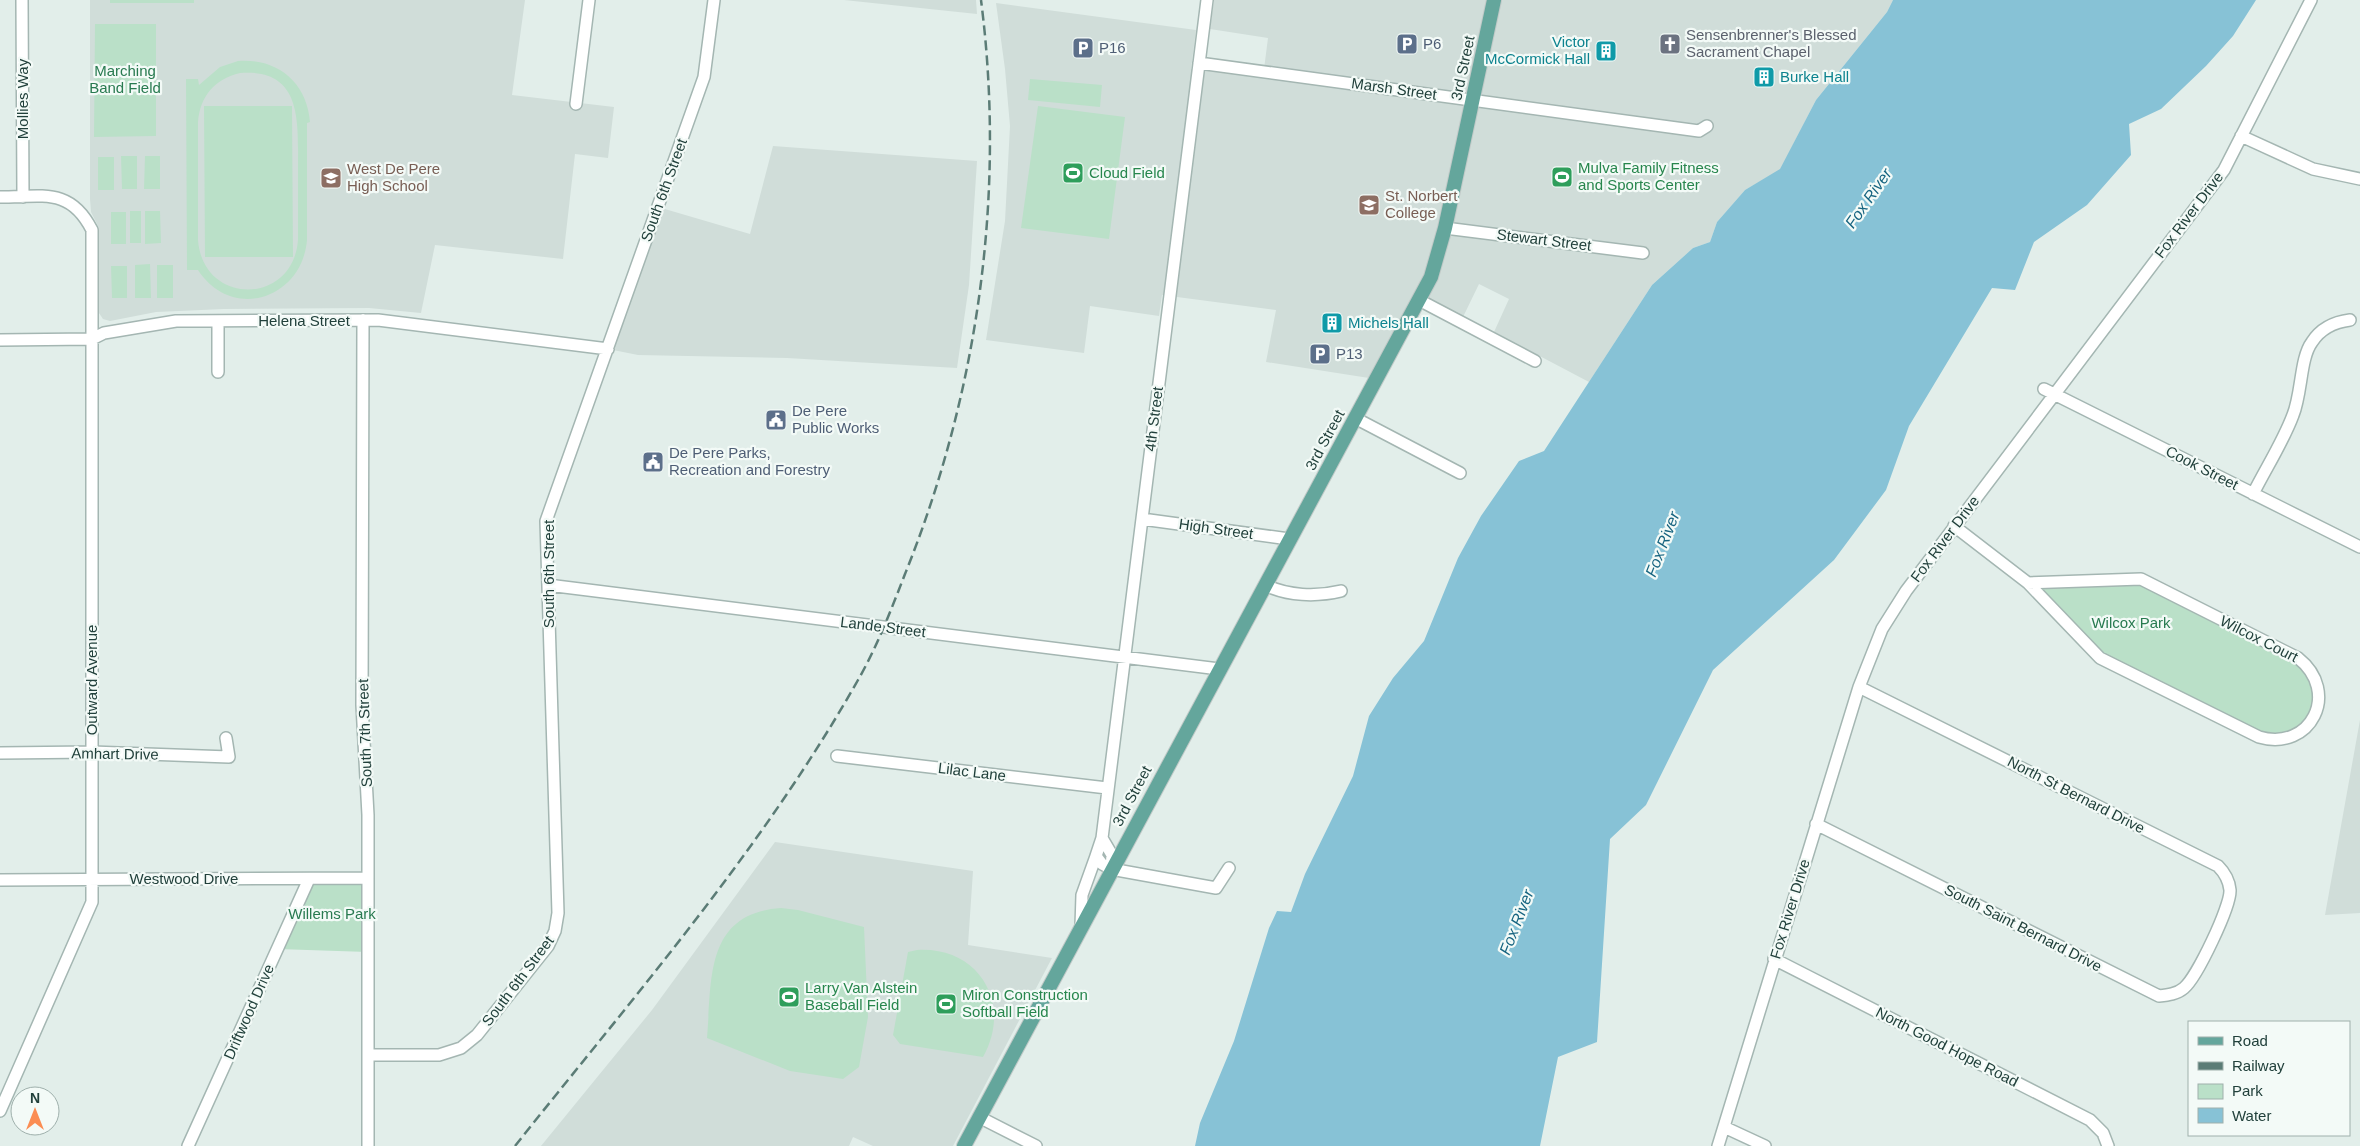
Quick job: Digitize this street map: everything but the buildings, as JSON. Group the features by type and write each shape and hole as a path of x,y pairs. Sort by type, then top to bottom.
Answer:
{"main road":[{"name":"3rd Street","path":"964,1146 1219,668 1419,300 1437,259 1445,228 1494,0"}],"street":[{"name":"Mollies Way","path":"22,0 23,197"},
{"path":"576,104 589,0"},
{"name":"South 6th Street","path":"368,1055 439,1055 461,1048 477,1035 548,946 555,932 558,913 546,521 704,77 714,0"},
{"name":"4th Street","path":"1081,926 1082,895 1102,838 1207,0"},
{"name":"Fox River Drive","path":"1718,1146 1859,687 1882,629 1906,592 2049,392 2224,170 2311,0"},
{"name":"Marsh Street","path":"1199,63 1699,130 1707,126"},
{"path":"2241,136 2313,169 2360,180"},
{"path":"0,197 23,197"},
{"name":"Outward Avenue","path":"0,1110 92,902 92,230 84,214 70,201 53,197 23,197"},
{"name":"Stewart Street","path":"1445,228 1643,253"},
{"path":"1419,300 1535,361"},
{"name":"South 7th Street","path":"363,320 362,705 368,815 368,1146"},
{"name":"Helena Street","path":"0,340 92,339 104,333 157,323 378,320 608,349"},
{"path":"2253,494 2293,416 2302,383 2304,361 2310,343 2330,325 2350,320"},
{"path":"218,321 218,372"},
{"name":"Cook Street","path":"2049,392 2360,547"},
{"path":"1355,418 1460,473"},
{"name":"High Street","path":"1142,519 1290,539"},
{"name":"Wilcox Court","path":"1954,526 2028,583 2100,658 2259,737 2276,740 2288,738 2306,727 2315,715 2318,706 2319,689 2313,672 2307,664 2141,579 2028,583"},
{"name":"Lande Street","path":"548,585 1219,668"},
{"path":"1265,585 1280,592 1290,594 1328,594 1342,591"},
{"name":"North St Bernard Drive","path":"1859,687 2218,866 2226,874 2230,890 2228,902 2211,944"},
{"name":"Amhart Drive","path":"0,753 92,752 229,757 226,738"},
{"name":"Lilac Lane","path":"836,756 1107,788"},
{"name":"South Saint Bernard Drive","path":"1816,824 2154,994 2168,995 2182,990 2188,985 2211,944"},
{"name":"4th Street","path":"1102,838 1112,855 1111,869"},
{"path":"1096,856 1102,864 1111,869 1216,888 1229,868"},
{"name":"Westwood Drive","path":"0,880 368,878"},
{"name":"Driftwood Drive","path":"188,1146 309,879"},
{"name":"North Good Hope Road","path":"1774,959 2090,1120 2103,1133 2108,1146"},
{"path":"979,1117 1036,1146"},
{"path":"1724,1127 1765,1146"}],"shaded area":[{"name":"West De Pere High School","path":"90,0 525,0 512,95 614,107 608,158 575,154 563,259 435,245 421,313 369,308 224,309 156,312 110,321 103,319 99,313 99,228 91,212 90,199"},
{"path":"844,0 976,0 977,14"},
{"name":"St. Norbert College","path":"1214,0 1893,0 1887,12 1816,100 1780,170 1745,190 1717,222 1710,242 1693,248 1652,285 1589,382 1494,332 1509,299 1479,284 1463,317 1416,293 1369,378 1266,362 1276,310 1162,295 1159,316 1090,306 1084,353 986,340 1005,221 1010,126 996,3 1196,30 1191,69 1263,77 1268,38 1210,29"},
{"path":"773,146 977,161 969,285 957,368 787,358 638,355 608,349 658,207 750,234"},
{"path":"2360,720 2360,913 2325,915"},
{"path":"775,842 973,871 968,945 1052,958 953,1146 873,1146 853,1137 849,1146 541,1146 652,1010"}],"green space":[{"path":"110,0 194,0 194,3 110,3"},
{"name":"Marching Band Field","path":"95,24 156,24 156,136 94,137"},
{"path":"238,61 252,61 278,69 296,85 308,108 310,122 307,123 307,240 302,260 293,277 279,289 263,297 246,299 229,296 212,286 198,270 187,270 186,79 198,79 199,85 220,67","holes":["240,73 261,74 276,79 286,89 293,102 298,133 298,240 292,262 281,277 265,286 248,290 231,286 215,277 204,262 198,240 198,122 202,104 216,84"]},
{"path":"1030,79 1102,85 1100,107 1028,100"},
{"path":"204,106 292,106 293,257 205,257"},
{"name":"Cloud Field","path":"1038,106 1125,117 1109,239 1021,228"},
{"path":"121,156 137,156 137,189 122,189"},
{"path":"145,156 160,156 160,189 144,189"},
{"path":"98,157 114,157 114,190 98,190"},
{"path":"130,211 141,211 141,243 130,243"},
{"path":"145,211 160,211 161,243 145,244"},
{"path":"111,212 126,212 126,244 111,244"},
{"path":"150,264 151,298 135,298 135,265"},
{"path":"157,265 173,265 173,298 157,298"},
{"path":"111,266 127,266 127,298 112,298"},
{"name":"Wilcox Park","path":"2141,579 2298,658 2317,680 2312,721 2276,740 2100,658 2028,583"},
{"name":"Willems Park","path":"368,878 368,952 277,949 309,879"},
{"name":"Larry Van Alstein Baseball Field","path":"781,908 798,910 864,927 868,1017 859,1067 843,1079 790,1071 707,1038 712,973 717,954 725,936 738,922 756,913"},
{"name":"Miron Construction Softball Field","path":"917,950 939,951 958,958 973,968 984,982 992,999 994,1017 991,1037 983,1057 900,1044 893,1035 908,952"}],"water":[{"name":"Fox River","path":"1893,0 2256,0 2233,36 2206,66 2161,109 2129,124 2131,155 2087,205 2034,242 2015,290 1992,288 1909,426 1886,490 1834,560 1713,670 1646,805 1610,839 1597,1042 1558,1057 1540,1146 1195,1146 1200,1123 1234,1041 1269,928 1277,911 1291,912 1305,874 1353,776 1369,716 1393,678 1424,641 1458,558 1481,516 1519,461 1544,451 1652,285 1693,248 1710,242 1717,222 1745,190 1780,169 1816,100 1887,12"}],"railway":[{"path":"515,1146 696,919 781,802 821,742 858,680 889,615 930,505 951,435 968,364 980,292 987,219 990,146 988,73 981,0"}],"place":[{"name":"P6","path":"1407,44"},
{"name":"Sensenbrenner's Blessed Sacrament Chapel","path":"1670,44"},
{"name":"P16","path":"1083,48"},
{"name":"Victor McCormick Hall","path":"1606,51"},
{"name":"Burke Hall","path":"1764,77"},
{"name":"Cloud Field","path":"1073,173"},
{"name":"Mulva Family Fitness and Sports Center","path":"1562,177"},
{"name":"West De Pere High School","path":"331,178"},
{"name":"St. Norbert College","path":"1369,205"},
{"name":"Michels Hall","path":"1332,323"},
{"name":"P13","path":"1320,354"},
{"name":"De Pere Public Works","path":"776,420"},
{"name":"De Pere Parks, Recreation and Forestry","path":"653,462"},
{"name":"Larry Van Alstein Baseball Field","path":"789,997"},
{"name":"Miron Construction Softball Field","path":"946,1004"}]}
